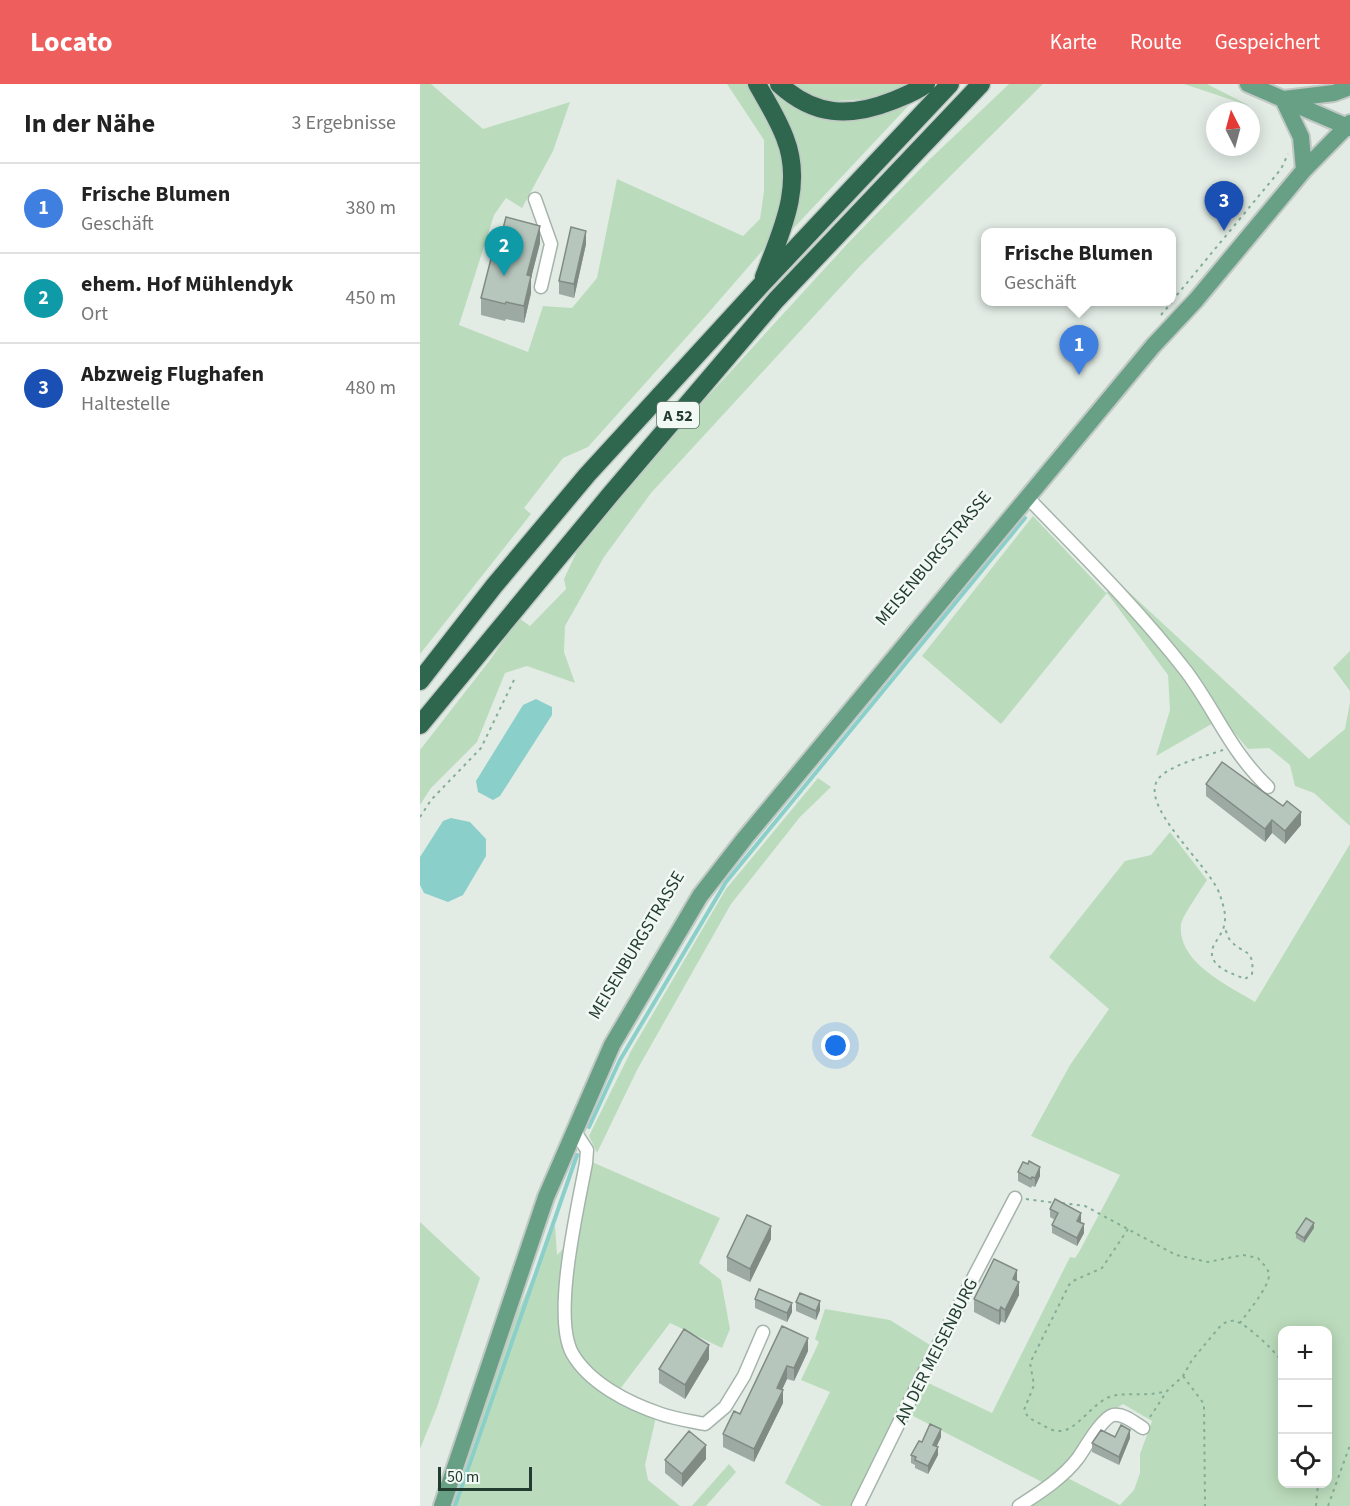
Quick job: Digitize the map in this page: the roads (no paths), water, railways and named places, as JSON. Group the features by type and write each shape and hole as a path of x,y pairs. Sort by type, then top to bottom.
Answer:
{"highway":[{"path":"758,84 786,140 791,160 792,180 791,200 786,219 761,285"},
{"path":"779,84 798,100 821,110 844,113 870,109 918,90 926,84"},
{"name":"A 52","path":"420,681 494,586 587,475 950,84"},
{"name":"A 52","path":"420,725 602,504 776,300 981,84"}],"main road":[{"path":"1248,84 1349,126"},
{"path":"1284,99 1334,93 1350,87"},
{"path":"1284,99 1301,137 1304,170"},
{"name":"MEISENBURGSTRASSE","path":"442,1506 546,1197 574,1130 612,1045 700,896 745,837 1153,346 1196,300 1304,170 1349,126"}],"street":[{"path":"535,199 550,244 541,287"},
{"path":"1028,498 1141,615 1188,674 1250,769 1269,787"},
{"path":"574,1130 586,1150 586,1163 565,1289 564,1319 572,1352 590,1375 623,1398 662,1414 705,1424 725,1407 744,1376 763,1332"},
{"name":"AN DER MEISENBURG","path":"858,1506 1014,1198"},
{"path":"1019,1506 1060,1476 1075,1461 1105,1419 1113,1415 1121,1416 1143,1428"}],"water":[{"path":"536,699 552,707 552,715 500,796 493,800 478,792 476,781 523,705"},
{"path":"451,818 470,822 486,839 486,856 463,895 448,902 424,893 420,885 420,857 443,821"}],"waterway":[{"path":"589,1127 620,1060 726,882 1025,518"},
{"path":"455,1506 577,1155"}],"place":[{"name":"Abzweig Flughafen","path":"1224,231"},
{"name":"ehem. Hof Mühlendyk","path":"504,276"},
{"name":"Frische Blumen","path":"1079,375"}]}
